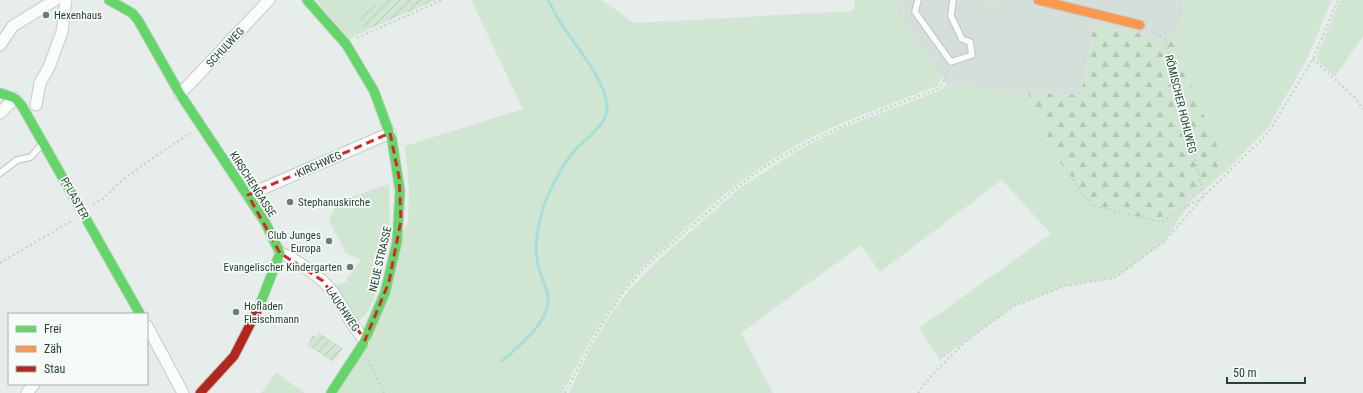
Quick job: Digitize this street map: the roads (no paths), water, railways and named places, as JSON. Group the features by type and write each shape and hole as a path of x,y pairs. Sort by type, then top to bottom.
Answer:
{"street":[{"path":"0,45 13,26 55,0"},
{"path":"36,105 40,83 49,67 62,32 66,0"},
{"name":"KIRSCHENGASSE","path":"109,0 132,13 138,20 180,94 248,195 280,253"},
{"name":"SCHULWEG","path":"180,94 269,0"},
{"name":"NEUE STRASSE","path":"307,0 346,43 373,86 390,133 399,177 400,227 389,282 376,319 363,345 346,373 331,393"},
{"path":"1038,0 1140,25"},
{"path":"0,93 15,98 0,113"},
{"name":"PFLASTER","path":"15,98 22,106 44,142 80,214 139,313"},
{"name":"KIRCHWEG","path":"248,195 390,133"},
{"path":"200,393 234,356 264,300 280,253"},
{"name":"LAUCHWEG","path":"280,253 323,282 332,291 356,330 363,345"},
{"path":"148,328 183,393"},
{"path":"148,348 159,347"},
{"path":"27,393 33,385"}],"lane":[{"path":"918,0 915,12 951,62 972,55 970,42 962,39 951,16 953,0"},
{"path":"0,173 17,160 31,157 44,142"}],"waterway":[{"path":"502,361 530,335 542,320 546,312 548,293 539,270 536,249 539,225 547,197 556,178 568,160 576,149 604,120 606,113 607,105 605,95 596,75 559,20 548,0"}],"place":[{"name":"Hexenhaus","path":"46,15"},
{"name":"Stephanuskirche","path":"290,202"},
{"name":"Club Junges Europa","path":"329,241"},
{"name":"Evangelischer Kindergarten","path":"350,267"},
{"name":"Hofladen Fleischmann","path":"236,312"}]}
